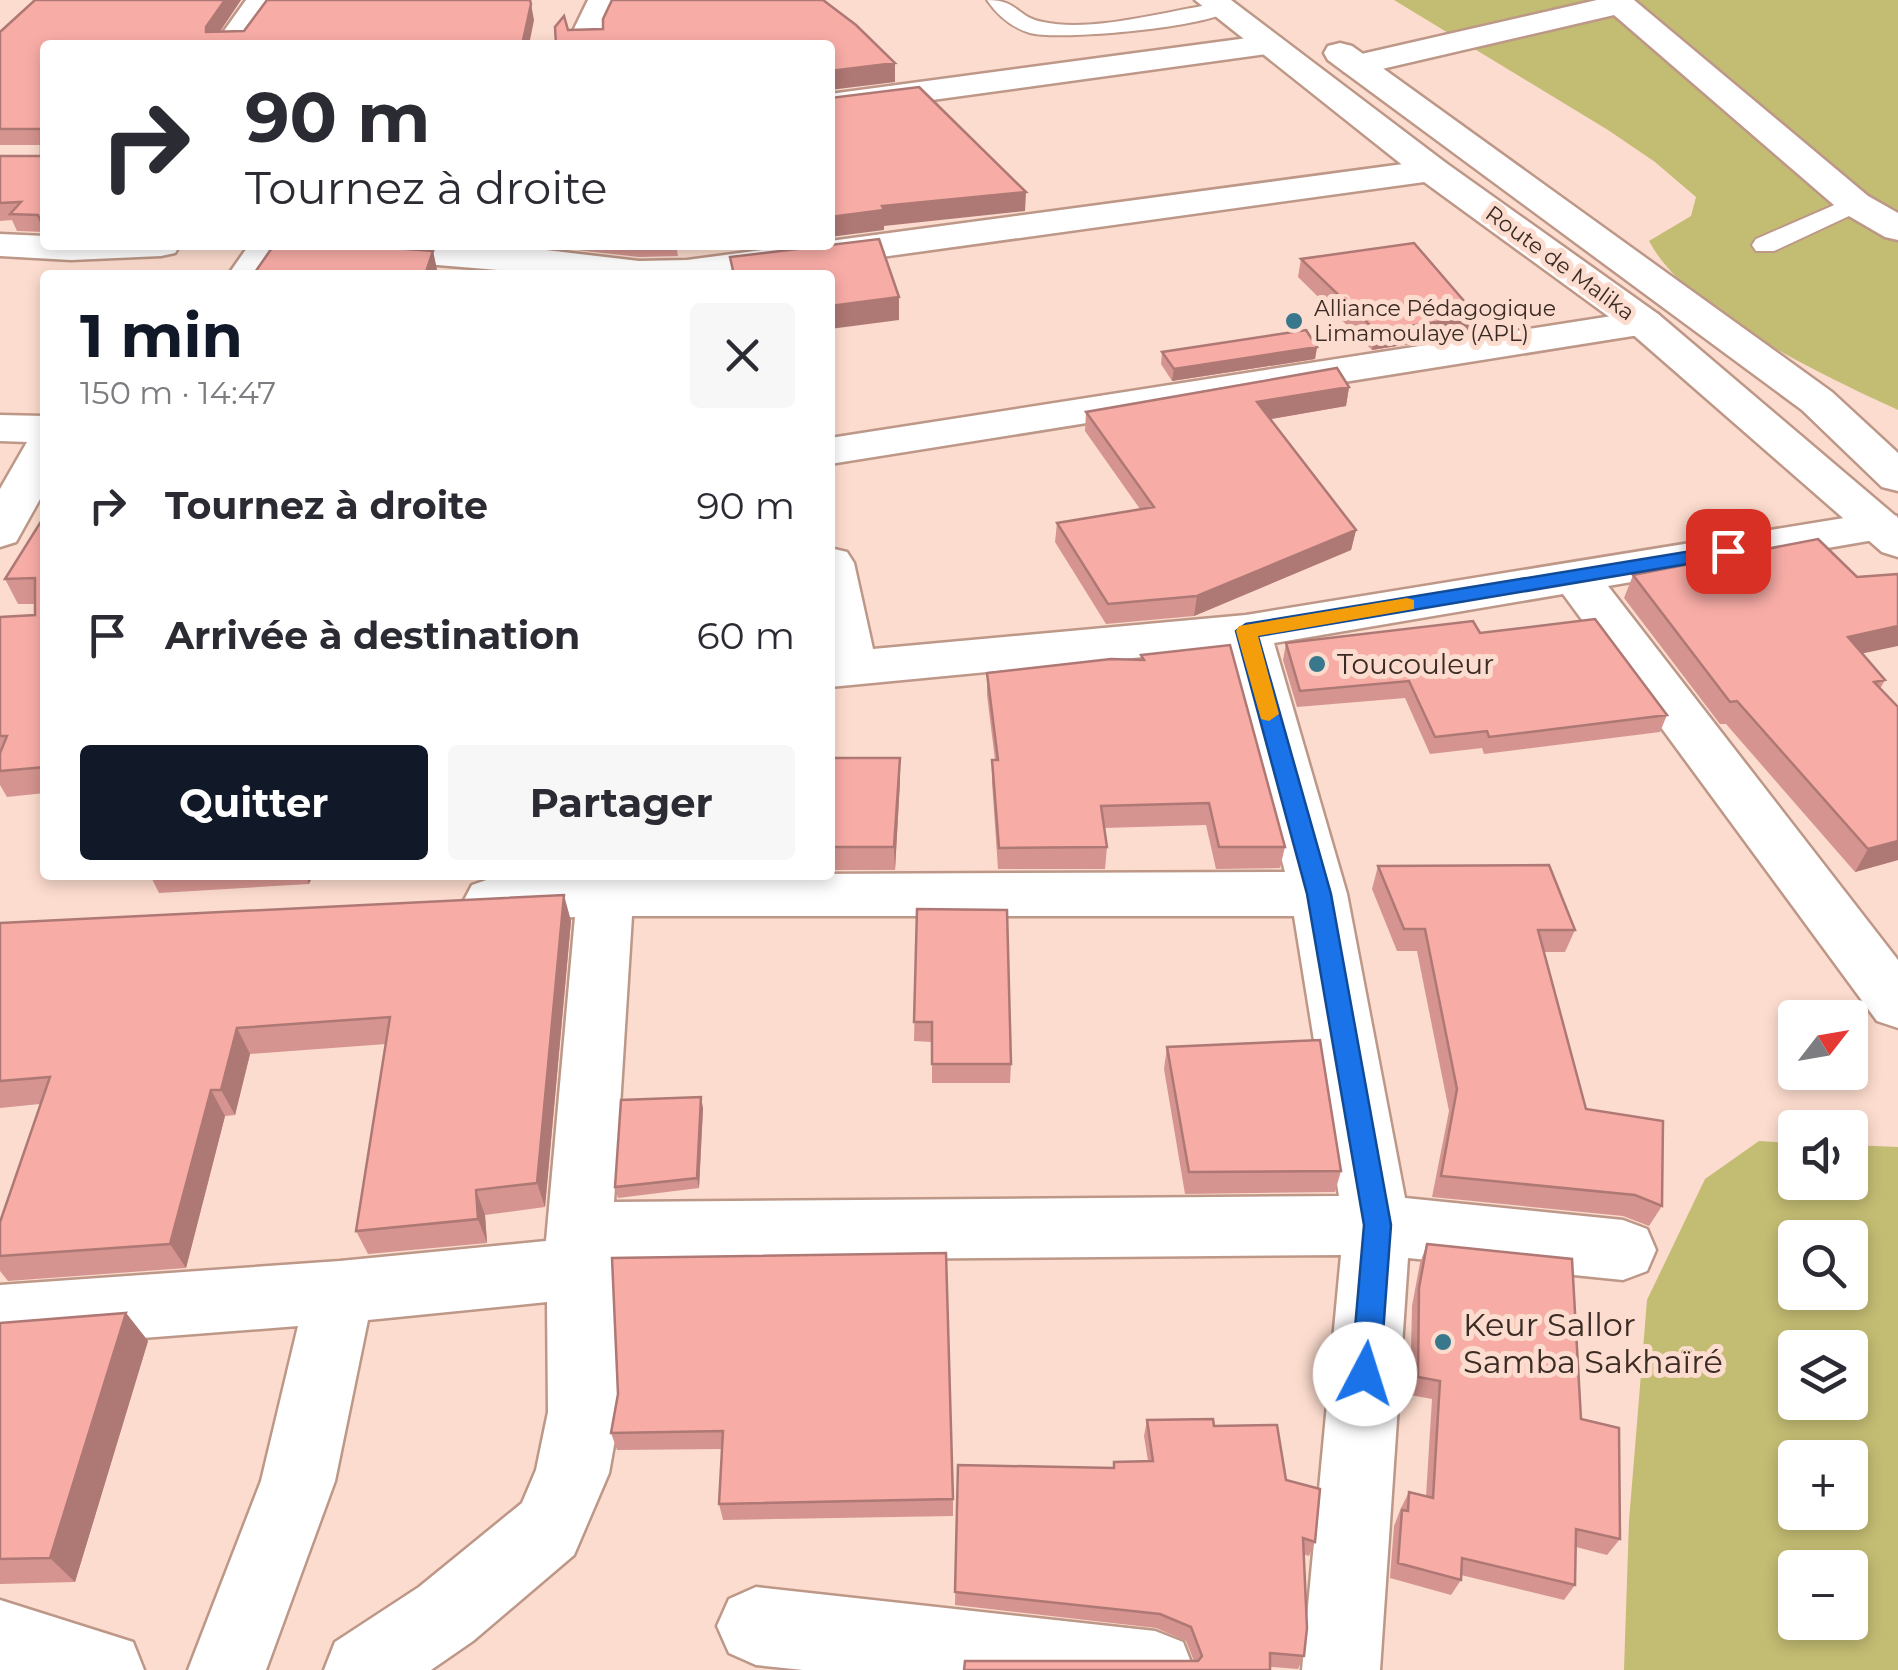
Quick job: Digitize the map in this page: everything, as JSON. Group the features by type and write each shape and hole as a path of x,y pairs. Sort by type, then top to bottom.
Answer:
{"street":[{"path":"234,40 262,0"},
{"path":"586,40 604,0"},
{"name":"Route de Malika","path":"1266,0 1817,401 1898,477"},
{"path":"1356,65 1618,2 1855,204 1898,229"},
{"name":"Route de Malika","path":"1216,4 1433,171 1644,323 1890,534"},
{"path":"835,103 1270,45"},
{"path":"702,270 1433,171"},
{"path":"0,246 40,248"},
{"path":"368,250 486,265 582,270"},
{"path":"835,450 1644,323"},
{"path":"0,428 40,429"},
{"path":"0,532 40,456"},
{"path":"835,611 841,669 1246,631 1575,576 1890,534"},
{"path":"1575,576 1898,1004"},
{"path":"1246,631 1319,894 1377,1225 1342,1670"},
{"path":"449,902 726,884 1319,894"},
{"path":"362,1670 446,1614 548,1529 572,1472 584,1412 580,1250 605,894"},
{"path":"0,1318 340,1292 580,1250 1377,1225 1624,1250"},
{"path":"227,1670 298,1481 340,1292"},
{"path":"756,1626 1155,1670"},
{"path":"0,1639 106,1670"}],"lane":[{"path":"998,0 1024,23 1065,30 1216,4"},
{"path":"1765,245 1855,204"}],"shaded area":[{"path":"1394,0 1898,0 1898,410 1760,340 1694,293 1668,268 1649,241 1691,216 1696,197 1655,162"},
{"path":"1759,1141 1778,1142 1778,1200 1868,1200 1868,1146 1898,1147 1898,1670 1624,1670 1629,1521 1647,1300 1705,1179"}],"building":[{"path":"35,0 225,0 206,32 244,31 267,0 530,0 531,4 523,40 40,40 40,129 0,129 0,32"},
{"path":"612,0 823,0 895,63 835,70 835,40 556,40 555,27 564,16 568,30 603,29"},
{"path":"919,87 1026,192 882,206 884,210 835,216 835,97"},
{"path":"0,156 40,156 40,220 38,215 10,214 21,202 0,203"},
{"path":"879,239 899,297 835,305 835,270 733,270 730,257 788,250 835,250 835,244"},
{"path":"1414,243 1477,316 1376,331 1301,259"},
{"path":"270,250 433,251 427,270 256,270"},
{"path":"1306,330 1317,347 1174,369 1162,352"},
{"path":"1337,368 1349,387 1257,402 1356,530 1197,596 1108,604 1057,523 1154,507 1086,412"},
{"path":"40,523 40,767 0,771 0,753 7,736 0,736 0,617 35,615 35,578 5,579"},
{"path":"1818,539 1857,577 1898,574 1898,626 1848,637 1885,680 1874,682 1898,707 1898,841 1868,849 1737,701 1730,702 1633,575"},
{"path":"1595,619 1667,715 1489,737 1487,731 1435,737 1409,681 1300,691 1286,643 1473,621 1480,633"},
{"path":"1230,645 1285,847 1219,847 1209,803 1101,806 1107,847 999,848 992,760 998,760 987,673 1111,659 1144,660 1141,655"},
{"path":"835,758 900,758 894,847 835,847"},
{"path":"1549,865 1575,930 1538,930 1586,1109 1663,1121 1662,1206 1635,1195 1441,1176 1457,1089 1425,929 1404,929 1378,866"},
{"path":"564,895 537,1183 476,1190 478,1219 356,1231 390,1017 237,1028 221,1090 211,1090 170,1244 0,1256 0,1222 50,1077 0,1081 0,923"},
{"path":"917,909 1007,910 1011,1064 932,1064 932,1022 914,1022"},
{"path":"1320,1040 1341,1171 1189,1172 1167,1047"},
{"path":"701,1097 697,1178 615,1187 621,1100"},
{"path":"1427,1244 1572,1259 1581,1419 1619,1428 1620,1539 1576,1529 1575,1585 1462,1558 1461,1580 1398,1563 1402,1510 1408,1511 1409,1492 1433,1498 1440,1381 1418,1377 1419,1288"},
{"path":"946,1253 953,1499 719,1504 723,1431 611,1433 618,1394 612,1258"},
{"path":"126,1313 50,1558 0,1559 0,1323"},
{"path":"1213,1419 1214,1426 1277,1425 1286,1480 1320,1489 1315,1542 1303,1538 1307,1628 1304,1656 1270,1653 1270,1670 964,1670 965,1661 1198,1661 1202,1656 1191,1627 1160,1614 955,1592 958,1465 1114,1468 1114,1462 1153,1461 1147,1420"}],"slow traffic":[{"path":"1269,714 1246,631 1407,604"}],"place":[{"name":"Alliance Pédagogique Limamoulaye (APL)","path":"1294,321"},
{"name":"Toucouleur","path":"1317,664"},
{"name":"Keur Sallor Samba Sakhaïré","path":"1443,1342"}],"route":[{"path":"1365,1374 1377,1225 1319,894 1246,631 1728,551"}]}
